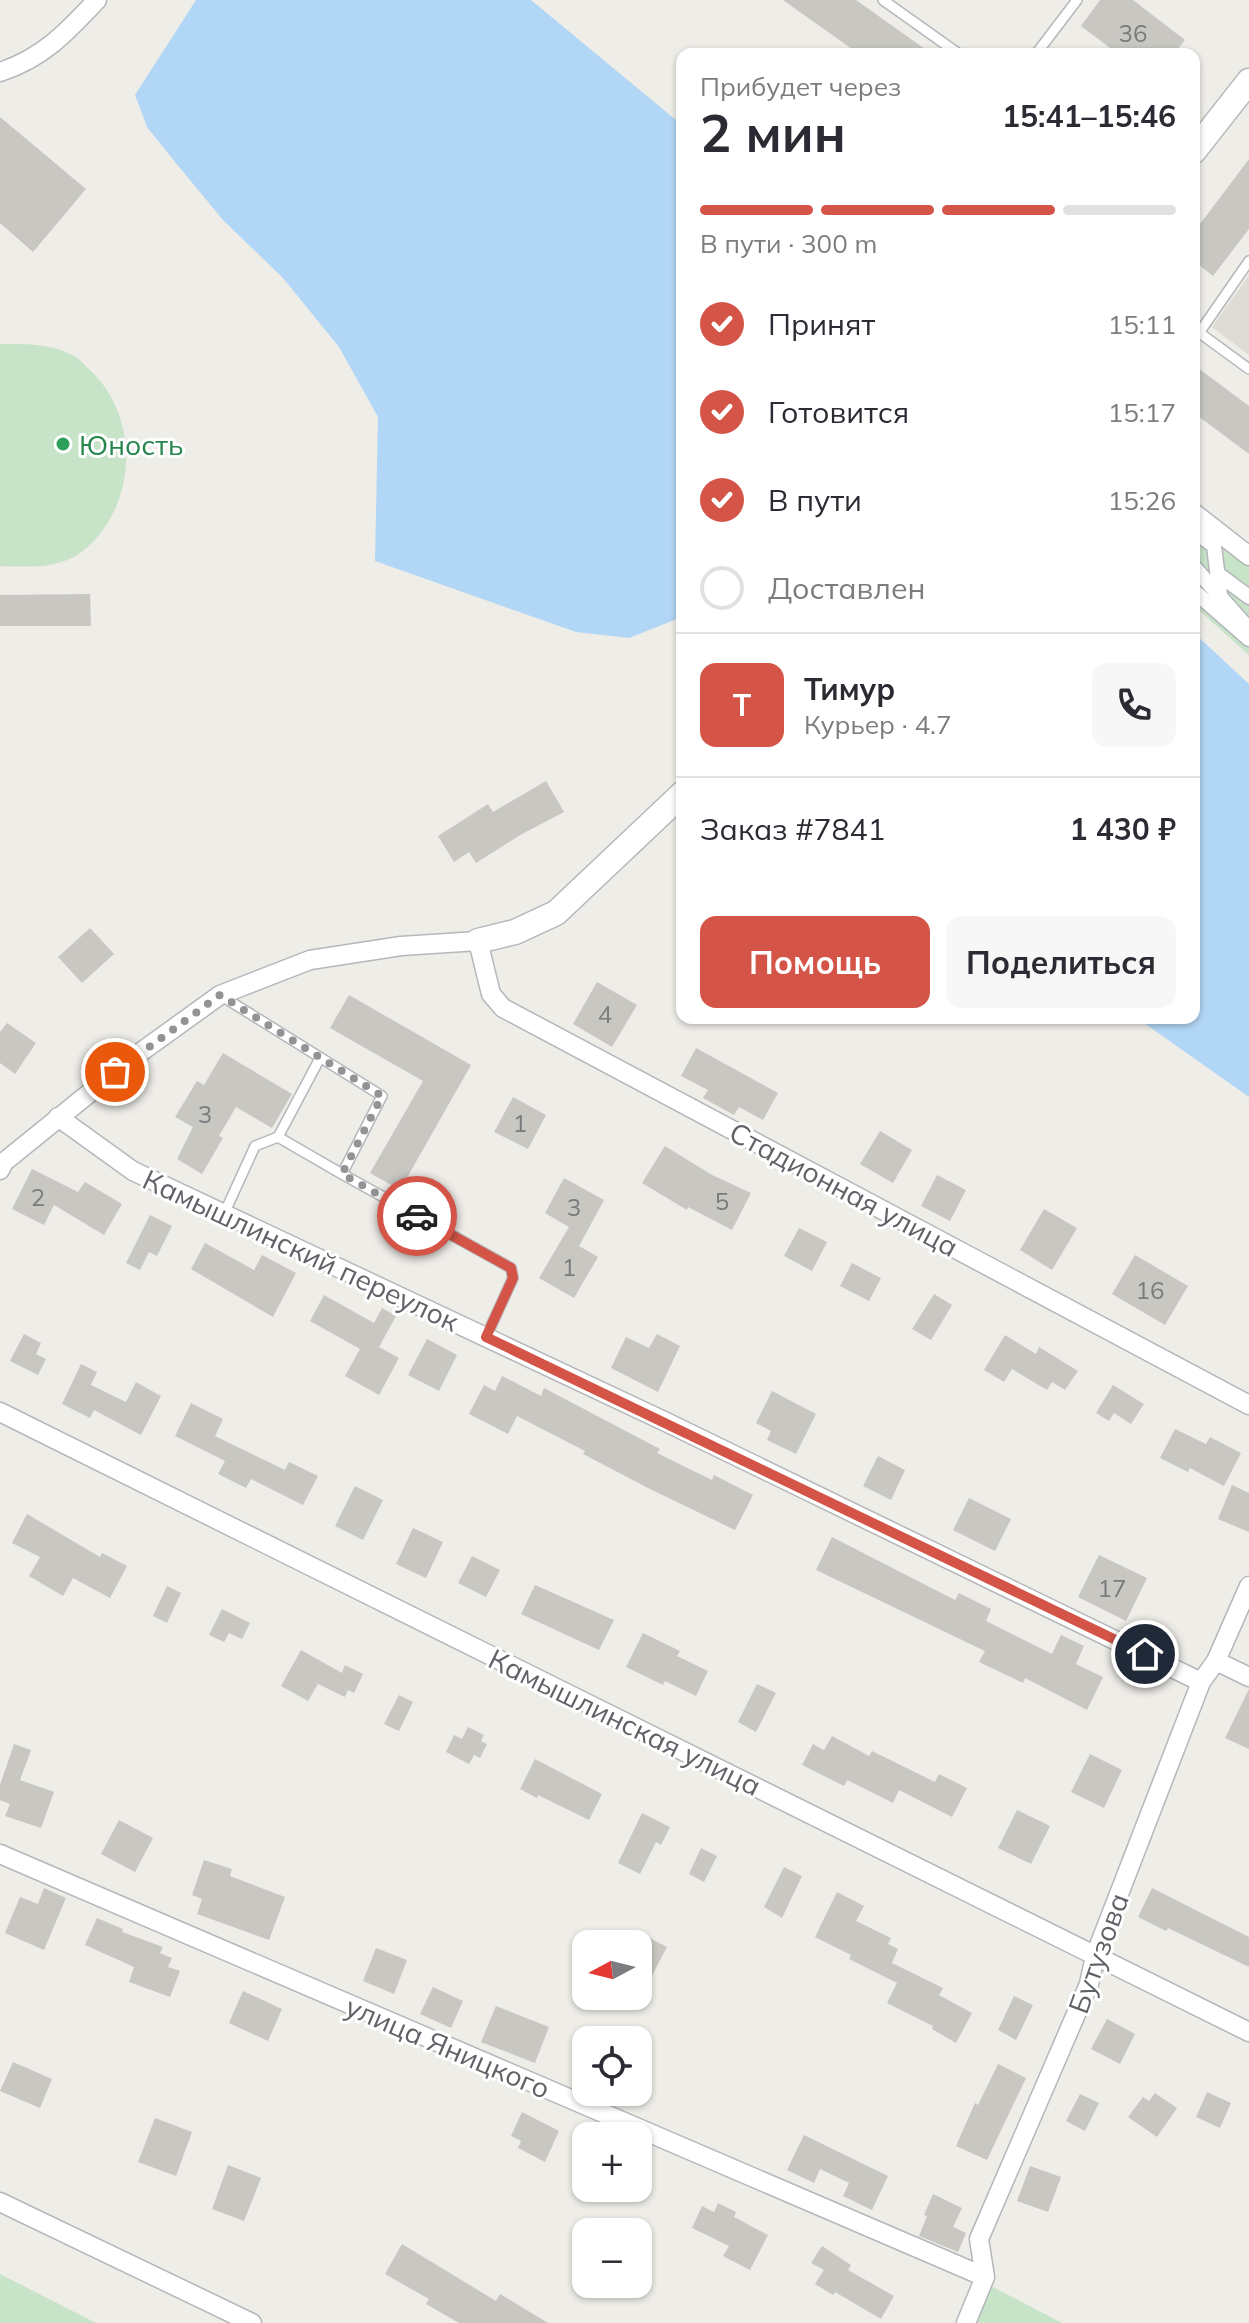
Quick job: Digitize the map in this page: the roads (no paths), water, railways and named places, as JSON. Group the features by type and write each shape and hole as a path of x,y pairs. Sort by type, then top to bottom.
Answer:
{"street":[{"path":"0,72 27,63 69,30 97,0"},
{"path":"1200,143 1249,81"},
{"path":"1200,518 1249,556"},
{"path":"1200,536 1214,546 1220,595"},
{"path":"1200,573 1249,629"},
{"path":"1218,574 1249,597"},
{"path":"1200,596 1249,639"},
{"path":"0,1170 4,1162 58,1117 220,995 310,960 401,946 478,941 515,932 556,913 676,800"},
{"name":"Стадионная улица","path":"478,941 491,994 503,1008 1249,1405"},
{"name":"Камышлинский переулок","path":"58,1117 133,1171 666,1422 1201,1682"},
{"name":"Камышлинская улица","path":"0,1412 1249,2032"},
{"name":"Бутузова","path":"985,2277 979,2239 1089,1984 1095,1956 1201,1682 1216,1661 1249,1586"},
{"path":"1216,1661 1249,1677"},
{"name":"улица Яницкого","path":"0,1854 985,2277"},
{"path":"0,2202 252,2323"},
{"path":"966,2323 985,2277"}],"lane":[{"path":"883,0 951,48"},
{"path":"1041,48 1077,0"},
{"path":"1200,326 1249,261"},
{"path":"1200,334 1249,369"},
{"path":"220,995 382,1096 342,1174"},
{"path":"224,1214 255,1146 278,1137 320,1058"},
{"path":"278,1137 511,1268 513,1278 486,1337"}],"water":[{"path":"196,0 531,0 676,120 676,619 629,638 576,632 375,561 378,417 339,347 283,278 223,220 175,162 147,127 135,95"},
{"path":"1200,639 1249,684 1249,1097 1146,1024 1200,1024"}],"place":[{"name":"Юность","path":"63,444"}]}
